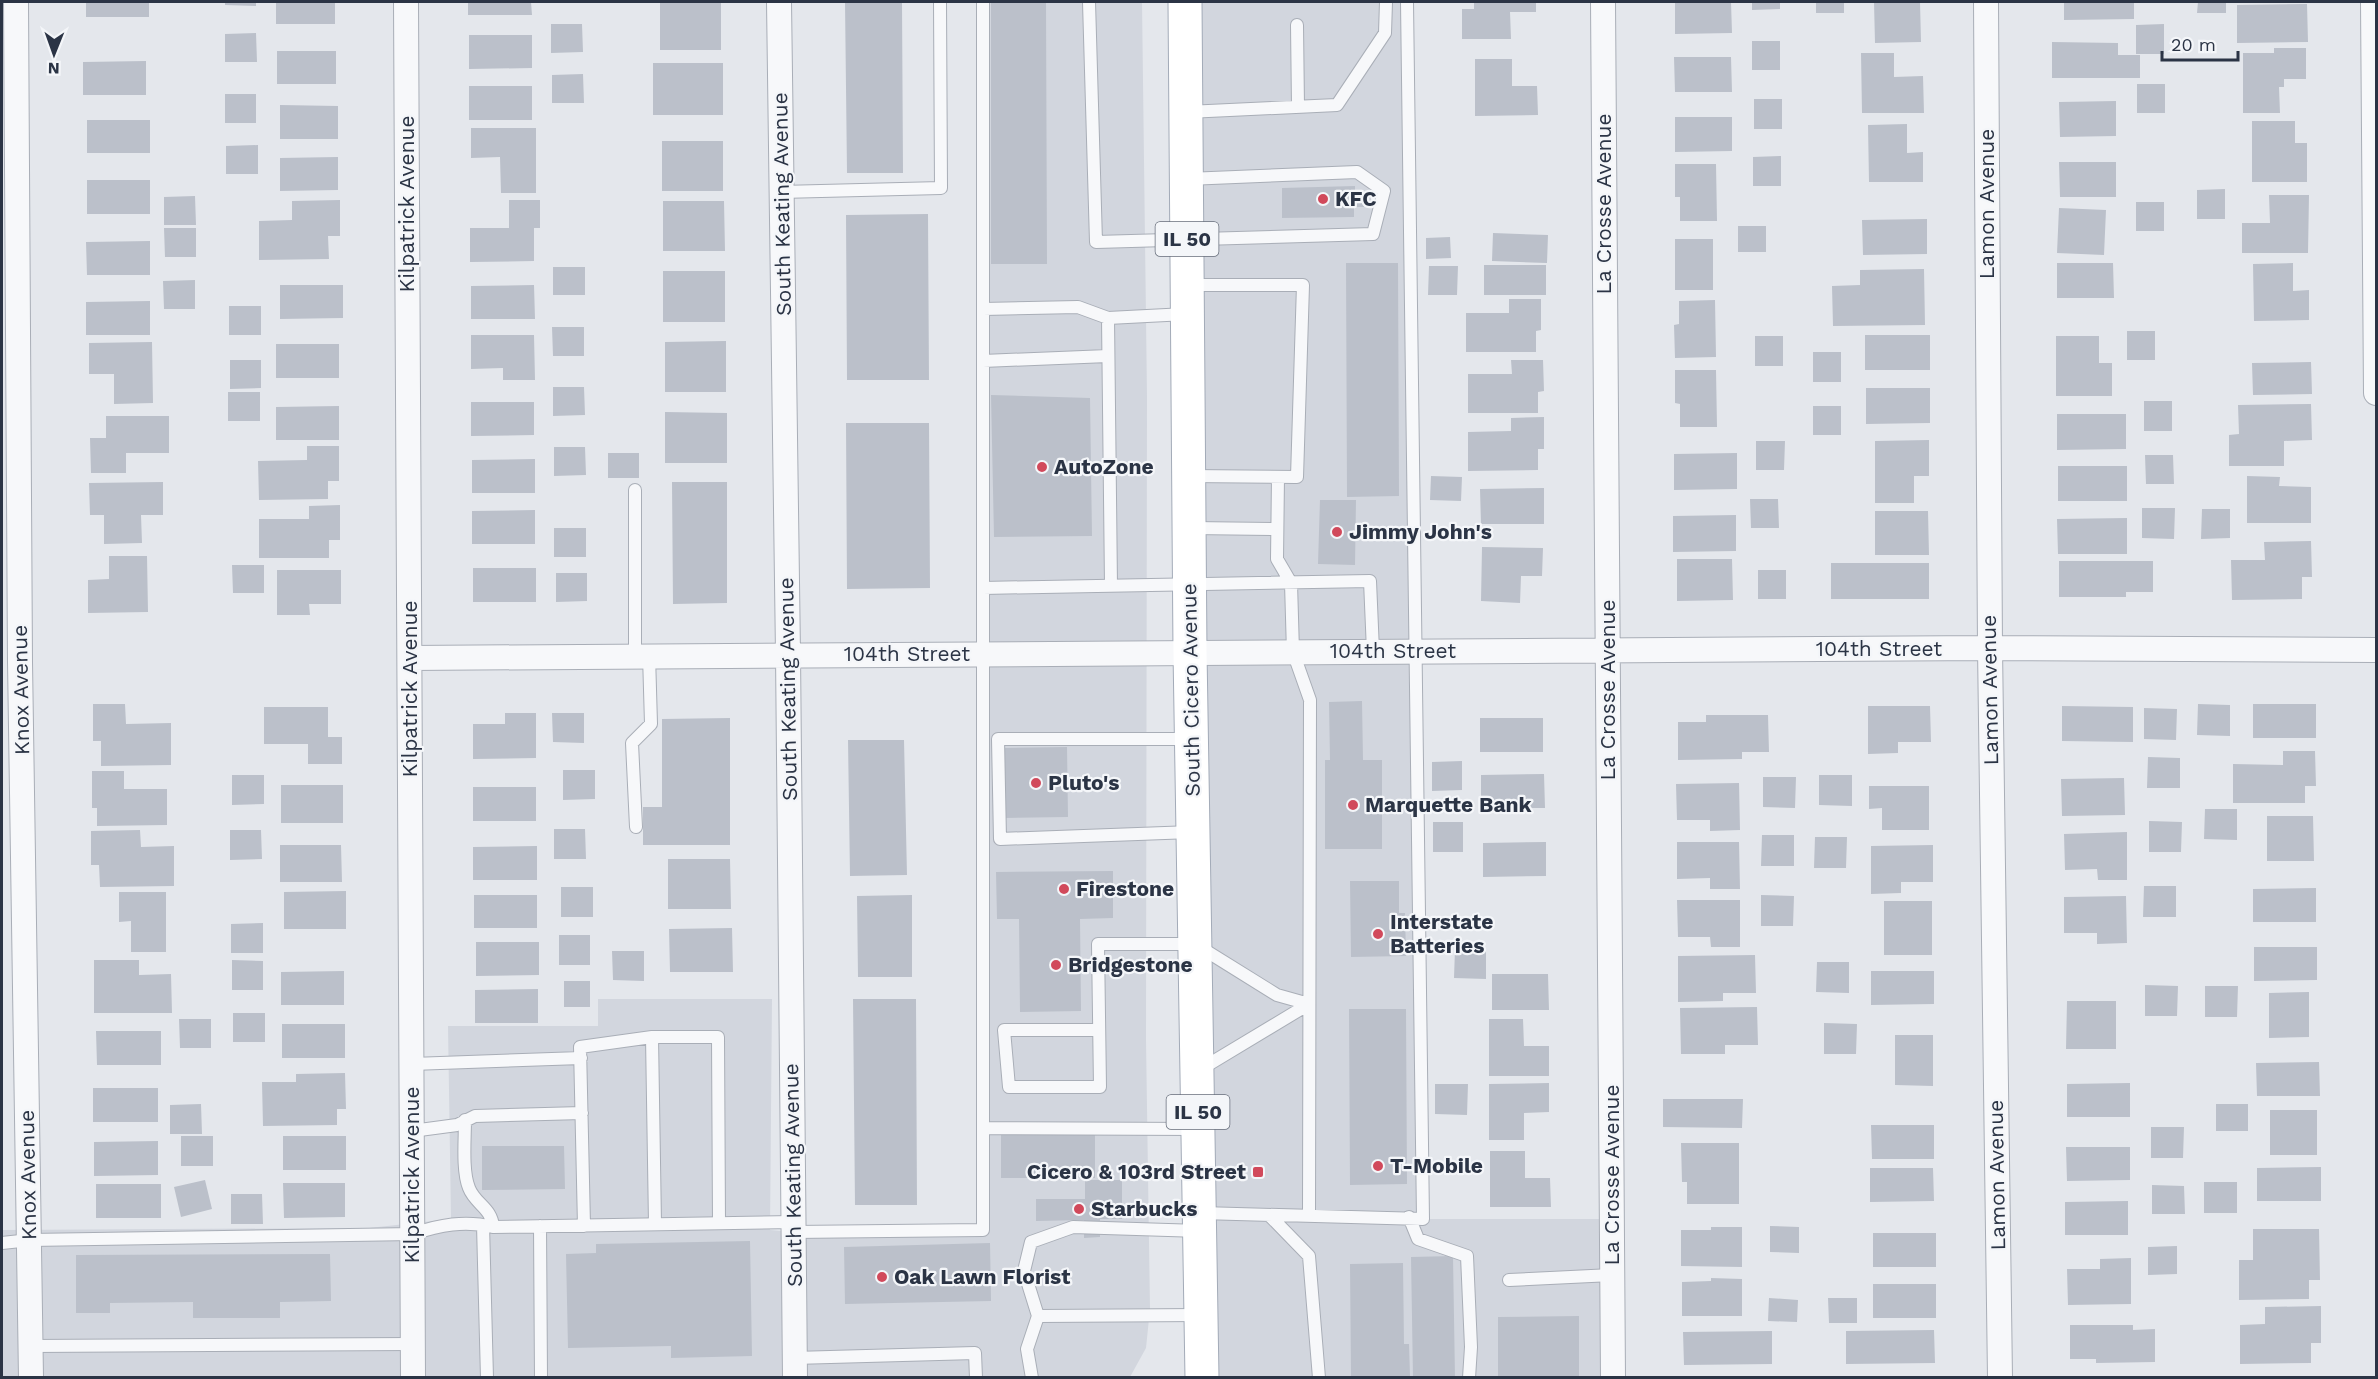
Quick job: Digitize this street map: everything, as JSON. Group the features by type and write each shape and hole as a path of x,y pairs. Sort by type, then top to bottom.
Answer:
{"main road":[{"name":"South Cicero Avenue","path":"1185,2 1190,652 1202,1377"}],"street":[{"name":"Knox Avenue","path":"16,2 20,650 31,1377"},
{"name":"Kilpatrick Avenue","path":"406,2 413,1377"},
{"name":"South Keating Avenue","path":"779,2 795,1368"},
{"name":"La Crosse Avenue","path":"1603,2 1613,1377"},
{"name":"Lamon Avenue","path":"1986,2 1990,648 2000,1377"},
{"path":"2373,2 2376,393"},
{"name":"104th Street","path":"410,658 1990,648 2376,650"}],"lane":[{"path":"782,192 941,188 940,2"},
{"path":"2,1243 30,1240 413,1234 441,1225 584,1226 719,1223 793,1227 983,1230 983,2"},
{"path":"1089,2 1096,242 1373,234 1384,191 1357,172 1186,179"},
{"path":"1186,112 1337,105 1385,33 1386,2"},
{"path":"1032,1377 1027,1349 1038,1316 1024,1271 1031,1242 1073,1227 1199,1222 1269,1215 1423,1219 1407,2"},
{"path":"1297,25 1298,107"},
{"path":"983,309 1078,306 1108,318 1187,299 1303,285 1297,477 1189,476"},
{"path":"1108,318 1111,586"},
{"path":"983,361 1108,356"},
{"path":"1278,477 1277,559 1291,583 1293,652 1310,700 1309,1216"},
{"path":"635,490 642,655 651,724 633,743 636,827"},
{"path":"1189,528 1277,529"},
{"path":"982,588 1370,581 1373,651"},
{"path":"1192,739 998,739 998,750 1000,838 1193,832"},
{"path":"1004,1030 1009,1087 1100,1088 1098,944 1195,944 1277,994 1309,1004"},
{"path":"1197,1071 1309,1004"},
{"path":"982,1030 1099,1030"},
{"path":"584,1226 580,1047 652,1037 718,1038 719,1223"},
{"path":"652,1037 655,1224"},
{"path":"412,1064 581,1058"},
{"path":"412,1131 446,1128 475,1116 582,1113"},
{"path":"465,1120 466,1179 469,1190 492,1216 488,1226 487,1377"},
{"path":"983,1128 1198,1129"},
{"path":"1269,1215 1309,1256 1319,1377"},
{"path":"1408,1217 1418,1239 1467,1256 1471,1347 1469,1377"},
{"path":"540,1226 541,1377"},
{"path":"1509,1280 1612,1275"},
{"path":"1038,1316 1201,1315"},
{"path":"30,1346 413,1344"},
{"path":"795,1368 975,1353 976,1377"}],"shaded area":[{"path":"983,2 1142,2 1147,397 1146,1040 1150,1309 1146,1348 1130,1377 2,1378 2,1230 369,1228 451,1219 448,1026 598,1026 598,999 772,999 770,1230 793,1232 982,1230"},
{"path":"1185,2 1407,2 1423,1219 1612,1219 1613,1377 1202,1377"}],"building":[{"path":"86,2 149,2 149,17 86,17"},
{"path":"225,2 256,2 256,6 225,5"},
{"path":"276,2 335,2 335,24 276,24"},
{"path":"468,2 531,2 532,15 468,15"},
{"path":"660,2 721,2 721,50 660,50"},
{"path":"845,2 902,2 903,173 847,173"},
{"path":"991,2 1046,2 1047,264 991,264"},
{"path":"1474,2 1536,2 1536,12 1510,12 1511,39 1462,39 1462,9 1474,9"},
{"path":"1675,2 1731,2 1732,33 1675,34"},
{"path":"1752,2 1780,2 1780,9 1752,10"},
{"path":"1816,2 1844,2 1844,13 1816,13"},
{"path":"1874,2 1920,2 1921,42 1875,43"},
{"path":"2064,2 2134,2 2134,19 2064,20"},
{"path":"2198,2 2226,2 2226,13 2197,13"},
{"path":"2307,4 2308,42 2237,43 2237,5"},
{"path":"551,24 582,24 583,52 551,53"},
{"path":"2164,24 2164,54 2136,54 2136,25"},
{"path":"256,33 257,62 225,62 225,34"},
{"path":"469,35 532,35 532,68 469,69"},
{"path":"1752,41 1780,41 1780,70 1752,70"},
{"path":"2052,42 2118,43 2118,55 2140,55 2140,78 2052,78"},
{"path":"2274,48 2306,48 2306,79 2284,79 2284,87 2279,87 2280,113 2243,113 2243,53 2274,53"},
{"path":"277,51 336,51 336,84 277,84"},
{"path":"1861,53 1894,53 1894,77 1923,76 1924,113 1862,113"},
{"path":"1674,57 1731,57 1732,92 1675,92"},
{"path":"1475,59 1512,59 1512,86 1537,86 1538,115 1475,116"},
{"path":"146,61 146,95 83,95 83,62"},
{"path":"653,63 723,63 723,115 653,115"},
{"path":"583,74 584,103 552,103 552,75"},
{"path":"2137,84 2165,84 2165,113 2137,113"},
{"path":"469,86 532,86 532,120 469,120"},
{"path":"225,94 256,94 256,123 225,123"},
{"path":"1754,99 1782,99 1782,129 1754,129"},
{"path":"2116,101 2116,136 2060,137 2059,102"},
{"path":"280,105 338,106 338,139 280,139"},
{"path":"1675,117 1732,117 1732,151 1675,152"},
{"path":"87,120 150,120 150,153 87,153"},
{"path":"2252,121 2295,121 2295,143 2307,143 2307,182 2252,182"},
{"path":"1907,124 1907,153 1923,152 1923,182 1869,182 1868,125"},
{"path":"471,128 536,128 536,193 501,193 500,157 471,158"},
{"path":"662,141 723,141 723,191 662,191"},
{"path":"258,145 258,174 226,174 226,146"},
{"path":"1781,156 1781,186 1753,186 1753,157"},
{"path":"338,157 338,190 280,191 280,158"},
{"path":"2059,162 2116,162 2116,197 2060,197"},
{"path":"1675,164 1716,164 1717,221 1680,221 1680,197 1675,197"},
{"path":"87,180 150,180 150,214 87,214"},
{"name":"KFC","path":"1355,186 1355,191 1364,191 1364,207 1354,207 1354,217 1282,218 1282,188"},
{"path":"2225,189 2225,219 2197,219 2197,190"},
{"path":"2269,195 2309,195 2308,253 2242,253 2242,223 2270,223"},
{"path":"195,196 196,225 164,225 164,197"},
{"path":"340,200 340,236 328,236 329,259 259,260 259,221 292,220 292,201"},
{"path":"509,200 540,200 540,228 534,228 534,261 470,262 470,228 509,228"},
{"path":"663,201 724,201 725,251 663,251"},
{"path":"2136,202 2164,202 2164,231 2136,231"},
{"path":"2059,208 2106,210 2104,255 2057,253"},
{"path":"928,214 929,380 847,380 846,215"},
{"path":"1927,219 1927,254 1863,255 1862,220"},
{"path":"1738,226 1766,226 1766,252 1738,252"},
{"path":"164,228 196,228 196,257 165,257"},
{"path":"1493,233 1548,235 1547,263 1492,261"},
{"path":"1450,237 1451,258 1426,259 1426,238"},
{"path":"1675,239 1713,239 1713,290 1675,290"},
{"path":"150,241 150,275 87,275 86,242"},
{"path":"1346,263 1398,263 1399,496 1347,497"},
{"path":"2057,263 2113,263 2114,298 2057,298"},
{"path":"2293,263 2293,291 2309,290 2309,320 2254,321 2253,264"},
{"path":"1484,265 1546,265 1546,295 1484,295"},
{"path":"1429,266 1458,266 1457,295 1428,295"},
{"path":"553,267 585,267 585,295 553,295"},
{"path":"1924,269 1925,325 1833,326 1832,286 1860,285 1860,270"},
{"path":"663,271 725,271 725,322 663,322"},
{"path":"195,280 195,309 164,309 163,281"},
{"path":"280,285 343,285 343,318 280,319"},
{"path":"534,285 535,319 471,319 471,286"},
{"path":"1509,299 1541,299 1541,330 1536,331 1536,352 1466,352 1466,313 1509,313"},
{"path":"1715,300 1716,357 1675,358 1674,325 1679,324 1679,301"},
{"path":"150,301 150,335 86,335 86,302"},
{"path":"229,306 261,306 261,335 229,335"},
{"path":"552,327 584,327 584,356 553,356"},
{"path":"2127,331 2155,331 2155,360 2127,360"},
{"path":"471,335 534,335 535,380 503,380 503,368 471,369"},
{"path":"1865,335 1930,335 1930,370 1865,370"},
{"path":"1755,336 1783,336 1783,366 1755,366"},
{"path":"2056,336 2099,336 2099,363 2112,363 2112,396 2056,396"},
{"path":"726,341 726,392 665,392 665,342"},
{"path":"152,342 153,403 114,404 114,374 89,374 89,343"},
{"path":"276,344 339,344 339,378 276,378"},
{"path":"1813,352 1841,352 1841,382 1813,382"},
{"path":"230,360 261,360 261,388 230,389"},
{"path":"1511,360 1543,360 1544,391 1538,392 1538,413 1468,413 1468,374 1512,374"},
{"path":"2311,362 2312,394 2253,395 2252,363"},
{"path":"1675,370 1716,370 1717,427 1680,427 1680,404 1675,403"},
{"path":"553,387 584,387 585,415 553,416"},
{"path":"1866,388 1930,388 1930,423 1866,424"},
{"path":"228,392 260,392 260,421 228,421"},
{"name":"AutoZone","path":"991,395 1090,398 1092,536 994,537"},
{"path":"2144,401 2172,401 2172,431 2144,431"},
{"path":"471,402 534,402 534,435 471,436"},
{"path":"2311,404 2312,440 2284,441 2284,466 2229,466 2229,435 2239,434 2238,405"},
{"path":"339,406 339,440 276,440 276,407"},
{"path":"1813,406 1841,406 1841,435 1813,435"},
{"path":"665,412 727,413 727,463 665,463"},
{"path":"2057,414 2126,414 2126,449 2057,450"},
{"path":"106,416 169,416 169,453 126,453 126,473 91,473 90,438 106,438"},
{"path":"1544,417 1544,449 1538,449 1538,470 1468,471 1468,432 1511,431 1511,418"},
{"path":"846,423 929,423 930,588 847,589"},
{"path":"1929,440 1929,476 1914,476 1914,503 1875,503 1875,441"},
{"path":"1756,441 1785,441 1784,470 1756,470"},
{"path":"307,446 339,446 339,481 328,481 328,499 259,500 258,461 307,460"},
{"path":"554,447 585,447 586,475 554,476"},
{"path":"608,453 639,453 639,478 608,478"},
{"path":"1737,453 1737,489 1674,490 1674,454"},
{"path":"2145,455 2173,455 2174,484 2146,484"},
{"path":"535,459 535,493 472,493 472,460"},
{"path":"2058,466 2127,466 2127,501 2058,501"},
{"path":"1431,476 1462,477 1461,501 1430,500"},
{"path":"2247,476 2280,477 2279,486 2311,487 2311,523 2247,523"},
{"path":"163,482 163,515 141,515 142,543 104,544 104,515 90,515 89,483"},
{"path":"672,482 727,482 727,603 673,604"},
{"path":"1544,488 1544,524 1481,524 1480,489"},
{"path":"1750,499 1778,499 1779,528 1751,528"},
{"name":"Jimmy John's","path":"1320,500 1356,500 1355,565 1318,564"},
{"path":"340,505 340,540 329,540 329,558 259,558 259,519 309,519 309,506"},
{"path":"2142,508 2175,508 2174,539 2142,538"},
{"path":"2202,509 2230,509 2230,538 2201,539"},
{"path":"535,510 535,544 472,544 472,511"},
{"path":"1875,511 1928,511 1929,555 1875,555"},
{"path":"1736,515 1736,551 1673,552 1673,516"},
{"path":"2127,518 2127,554 2058,554 2057,519"},
{"path":"554,528 586,528 586,557 554,557"},
{"path":"2311,541 2312,577 2302,577 2302,599 2232,600 2231,560 2265,560 2264,542"},
{"path":"1482,547 1543,548 1542,576 1521,576 1520,603 1481,601"},
{"path":"109,556 147,556 148,612 88,613 88,580 109,579"},
{"path":"1677,559 1732,559 1733,600 1677,601"},
{"path":"2059,561 2153,561 2153,592 2126,592 2126,597 2059,597"},
{"path":"1831,563 1929,563 1929,599 1831,599"},
{"path":"232,565 264,565 264,593 233,593"},
{"path":"473,568 536,568 536,602 473,602"},
{"path":"277,570 341,570 341,604 309,604 310,615 277,615"},
{"path":"1758,570 1786,570 1786,599 1758,599"},
{"path":"556,573 587,573 587,601 556,602"},
{"name":"Marquette Bank","path":"1362,701 1363,760 1382,760 1382,849 1325,849 1325,760 1330,760 1329,702"},
{"path":"93,704 125,704 126,724 171,723 171,765 101,766 101,741 93,741"},
{"path":"2198,704 2230,705 2230,736 2197,735"},
{"path":"2253,704 2316,704 2316,738 2253,738"},
{"path":"1868,706 1930,706 1931,742 1898,742 1898,753 1868,754"},
{"path":"2062,706 2133,707 2133,742 2062,741"},
{"path":"264,707 328,707 328,737 342,737 342,764 308,764 308,744 264,744"},
{"path":"2144,708 2177,709 2176,740 2144,739"},
{"path":"505,713 536,713 536,758 473,759 473,724 505,724"},
{"path":"552,713 584,713 584,743 553,742"},
{"path":"1706,715 1768,715 1769,752 1742,752 1742,759 1678,760 1678,722 1706,722"},
{"path":"730,718 730,845 643,845 643,807 662,807 662,719"},
{"path":"1480,718 1543,718 1543,752 1480,752"},
{"path":"848,740 904,740 907,875 850,876"},
{"name":"Pluto's","path":"1067,747 1068,817 1004,818 1003,748"},
{"path":"2283,751 2315,751 2316,786 2305,786 2305,803 2233,803 2233,764 2283,765"},
{"path":"2148,757 2180,758 2180,788 2147,788"},
{"path":"1462,761 1462,790 1432,791 1432,762"},
{"path":"563,770 595,770 595,799 563,800"},
{"path":"92,771 124,771 124,789 167,789 167,825 97,826 97,808 92,808"},
{"path":"1544,774 1545,808 1481,808 1481,775"},
{"path":"232,775 264,775 264,804 232,805"},
{"path":"1819,775 1852,775 1852,806 1819,805"},
{"path":"1763,777 1796,777 1795,808 1763,807"},
{"path":"2124,778 2125,815 2062,816 2061,779"},
{"path":"1739,783 1740,830 1710,831 1710,820 1677,820 1676,784"},
{"path":"281,785 343,785 343,823 281,823"},
{"path":"1869,786 1929,786 1929,830 1882,830 1882,808 1869,809"},
{"path":"473,787 536,787 536,821 473,821"},
{"path":"2205,809 2237,809 2237,840 2204,839"},
{"path":"2267,816 2313,816 2314,861 2267,861"},
{"path":"2149,821 2182,822 2181,852 2149,852"},
{"path":"1433,822 1463,822 1463,852 1433,852"},
{"path":"554,829 585,829 586,859 554,859"},
{"path":"140,830 141,847 174,846 174,886 100,887 99,865 91,865 91,831"},
{"path":"230,830 261,830 262,859 230,860"},
{"path":"2127,832 2127,880 2098,880 2097,869 2065,870 2064,834"},
{"path":"1762,835 1794,835 1794,866 1761,866"},
{"path":"1815,837 1847,837 1846,868 1814,868"},
{"path":"1546,842 1546,876 1483,877 1483,843"},
{"path":"1677,842 1739,842 1740,889 1710,889 1710,878 1677,879"},
{"path":"280,845 341,845 342,882 280,882"},
{"path":"1933,845 1933,882 1901,882 1901,893 1871,894 1871,846"},
{"path":"537,846 537,880 473,880 473,847"},
{"path":"668,859 730,859 731,909 668,909"},
{"path":"1113,871 1113,918 1080,919 1081,1011 1020,1012 1019,919 997,919 996,872"},
{"name":"Interstate Batteries","path":"1350,881 1399,881 1399,913 1405,913 1406,956 1351,957"},
{"path":"2144,886 2176,886 2176,917 2143,917"},
{"path":"561,887 593,887 593,917 561,917"},
{"path":"2316,888 2316,922 2253,922 2253,889"},
{"path":"346,891 346,929 284,929 284,892"},
{"path":"119,892 166,892 166,952 131,952 131,921 119,922"},
{"path":"474,895 537,895 537,928 474,928"},
{"path":"912,895 912,977 858,977 857,896"},
{"path":"1761,895 1794,896 1793,926 1761,926"},
{"path":"2126,896 2127,943 2097,944 2097,933 2064,933 2064,897"},
{"path":"1677,900 1740,900 1740,947 1711,947 1710,937 1678,937"},
{"path":"1884,901 1932,901 1932,955 1884,955"},
{"path":"263,923 263,953 231,953 231,924"},
{"path":"732,928 733,972 670,972 669,929"},
{"path":"559,935 590,935 590,965 559,965"},
{"path":"476,942 539,942 539,975 476,976"},
{"path":"2254,947 2317,947 2317,980 2254,981"},
{"path":"1455,949 1486,950 1486,979 1454,978"},
{"path":"612,951 644,951 644,981 613,980"},
{"path":"1755,955 1756,993 1723,993 1723,1001 1678,1002 1678,956"},
{"path":"94,960 139,960 139,975 171,974 172,1013 94,1013"},
{"path":"232,960 263,961 263,990 232,990"},
{"path":"1817,962 1849,962 1849,993 1816,992"},
{"path":"344,971 344,1005 281,1005 281,972"},
{"path":"1871,971 1934,971 1934,1004 1871,1005"},
{"path":"1492,974 1548,974 1549,1010 1492,1010"},
{"path":"564,981 590,981 590,1007 564,1007"},
{"path":"2145,985 2178,986 2177,1016 2145,1016"},
{"path":"2205,986 2238,986 2237,1017 2205,1017"},
{"path":"538,989 538,1023 475,1023 475,990"},
{"path":"2309,992 2309,1037 2269,1038 2269,993"},
{"path":"853,999 916,999 917,1205 855,1205"},
{"path":"2067,1001 2116,1001 2116,1049 2066,1049"},
{"path":"1757,1007 1758,1045 1725,1045 1725,1054 1681,1054 1680,1008"},
{"path":"1349,1009 1406,1009 1407,1184 1350,1185"},
{"path":"233,1013 265,1013 265,1042 233,1042"},
{"path":"179,1019 211,1019 211,1048 180,1048"},
{"path":"1489,1019 1523,1019 1524,1046 1549,1046 1549,1076 1489,1076"},
{"path":"1824,1023 1857,1024 1856,1054 1824,1054"},
{"path":"282,1024 345,1024 345,1058 282,1058"},
{"path":"96,1031 161,1031 161,1065 97,1065"},
{"path":"1895,1035 1933,1035 1933,1086 1895,1085"},
{"path":"2319,1062 2320,1096 2257,1096 2256,1063"},
{"path":"345,1073 346,1109 337,1109 337,1125 263,1126 262,1082 296,1082 296,1074"},
{"path":"1549,1083 1549,1112 1524,1113 1524,1140 1489,1140 1489,1084"},
{"path":"2130,1083 2130,1117 2067,1117 2067,1084"},
{"path":"1435,1084 1468,1084 1467,1115 1435,1114"},
{"path":"93,1088 158,1088 158,1122 93,1122"},
{"path":"1663,1099 1743,1099 1742,1128 1663,1127"},
{"path":"201,1104 202,1134 170,1134 170,1105"},
{"path":"2216,1104 2248,1104 2248,1131 2216,1131"},
{"path":"2270,1110 2317,1110 2317,1155 2270,1155"},
{"path":"1871,1125 1934,1125 1934,1159 1872,1159"},
{"path":"2151,1127 2184,1127 2183,1158 2151,1158"},
{"path":"1001,1132 1095,1132 1095,1178 1001,1178"},
{"path":"181,1136 213,1136 213,1166 181,1166"},
{"path":"283,1136 346,1136 346,1170 283,1170"},
{"path":"158,1141 158,1175 94,1176 94,1142"},
{"path":"1681,1143 1739,1143 1739,1204 1687,1204 1687,1182 1682,1182"},
{"path":"482,1146 564,1146 565,1189 482,1190"},
{"path":"2066,1147 2130,1147 2130,1180 2067,1181"},
{"path":"1490,1151 1525,1151 1525,1178 1550,1178 1551,1207 1490,1207"},
{"path":"2321,1167 2321,1201 2257,1201 2257,1168"},
{"path":"1870,1168 1933,1168 1934,1201 1870,1202"},
{"path":"205,1180 212,1209 181,1217 174,1187"},
{"name":"Starbucks","path":"1085,1180 1122,1180 1122,1219 1100,1219 1100,1237 1084,1238 1084,1220 1036,1221 1036,1199 1085,1199"},
{"path":"2204,1182 2237,1182 2237,1213 2204,1213"},
{"path":"283,1183 345,1183 345,1217 284,1218"},
{"path":"96,1184 161,1184 161,1218 96,1218"},
{"path":"2152,1185 2184,1186 2185,1214 2152,1214"},
{"path":"231,1194 262,1194 263,1224 231,1224"},
{"path":"2128,1201 2128,1235 2065,1235 2065,1202"},
{"path":"1770,1226 1799,1227 1799,1253 1770,1252"},
{"path":"1711,1227 1742,1227 1742,1267 1681,1266 1681,1230 1711,1230"},
{"path":"2253,1229 2319,1229 2320,1280 2309,1280 2309,1299 2239,1300 2239,1260 2253,1260"},
{"path":"1873,1233 1936,1233 1936,1267 1873,1267"},
{"path":"750,1241 752,1356 671,1358 671,1346 568,1348 566,1254 596,1253 596,1244"},
{"path":"990,1243 991,1301 845,1304 844,1247"},
{"path":"2177,1246 2177,1274 2148,1275 2148,1247"},
{"path":"330,1254 331,1301 280,1302 280,1318 193,1318 193,1302 110,1303 110,1313 76,1313 76,1255"},
{"path":"1453,1256 1455,1378 1413,1378 1411,1257"},
{"path":"2131,1258 2131,1304 2068,1305 2067,1269 2100,1269 2100,1259"},
{"path":"1403,1263 1404,1344 1409,1344 1410,1376 1351,1376 1350,1264"},
{"path":"1711,1278 1742,1279 1742,1316 1682,1316 1682,1282 1711,1281"},
{"path":"1873,1284 1936,1284 1936,1318 1873,1318"},
{"path":"1769,1298 1798,1300 1797,1322 1768,1321"},
{"path":"1828,1298 1857,1298 1857,1323 1829,1323"},
{"path":"2321,1306 2321,1343 2311,1343 2311,1363 2240,1364 2240,1325 2265,1324 2265,1307"},
{"path":"1579,1316 1579,1376 1498,1376 1498,1317"},
{"path":"2070,1325 2133,1325 2133,1330 2155,1329 2155,1362 2096,1363 2096,1359 2070,1359"},
{"path":"1934,1330 1935,1363 1846,1364 1846,1331"},
{"path":"1772,1331 1772,1364 1684,1365 1683,1332"}],"place":[{"name":"KFC","path":"1323,199"},
{"name":"AutoZone","path":"1042,467"},
{"name":"Jimmy John's","path":"1337,532"},
{"name":"Pluto's","path":"1036,783"},
{"name":"Marquette Bank","path":"1353,805"},
{"name":"Firestone","path":"1064,889"},
{"name":"Interstate Batteries","path":"1378,934"},
{"name":"Bridgestone","path":"1056,965"},
{"name":"T-Mobile","path":"1378,1166"},
{"name":"Cicero & 103rd Street","path":"1258,1172"},
{"name":"Starbucks","path":"1079,1209"},
{"name":"Oak Lawn Florist","path":"882,1277"}]}
